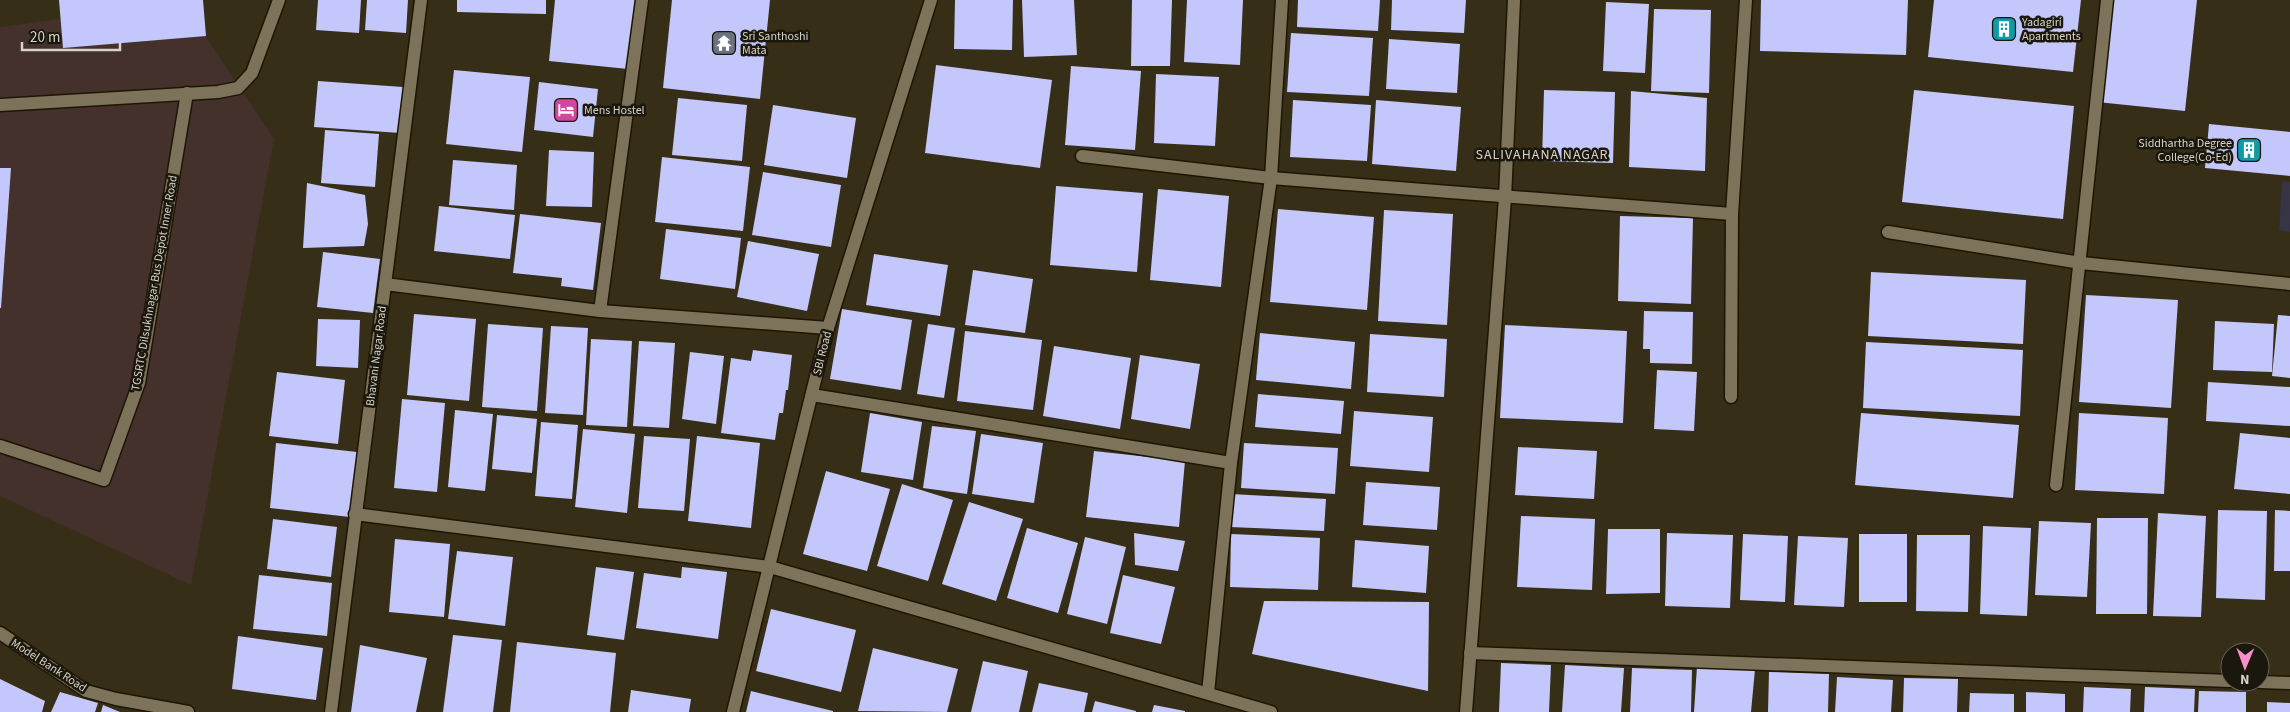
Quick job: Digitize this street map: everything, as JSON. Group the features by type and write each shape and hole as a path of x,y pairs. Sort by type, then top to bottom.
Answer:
{"street":[{"path":"0,105 218,92 238,88 252,73 279,0"},
{"name":"Bhavani Nagar Road","path":"331,712 421,0"},
{"path":"600,310 642,0"},
{"name":"SBI Road","path":"733,712 828,328 931,0"},
{"path":"1208,693 1231,464 1271,178 1282,0"},
{"path":"1466,712 1505,198 1514,0"},
{"path":"1731,398 1732,214 1746,0"},
{"path":"2056,486 2107,0"},
{"name":"TGSRTC Dilsukhnagar Bus Depot Inner Road","path":"0,446 104,480 139,383 187,93"},
{"path":"1082,156 1271,178 1505,198 1732,214"},
{"path":"1888,232 2080,263 2290,284"},
{"path":"385,284 600,310 828,328"},
{"path":"812,396 1231,464"},
{"path":"355,514 770,567 1271,712"},
{"name":"Model Bank Road","path":"0,633 86,690 116,699 188,712"},
{"path":"1470,653 2220,681"},
{"path":"2270,682 2290,683"}],"shaded area":[{"path":"183,3 274,139 191,585 0,496 0,27"},
{"path":"2282,181 2290,182 2290,232 2279,230"}],"building":[{"path":"59,0 203,0 206,36 63,48"},
{"path":"318,0 361,0 359,33 316,30"},
{"path":"367,0 408,0 406,33 365,30"},
{"path":"457,0 546,0 546,14 457,12"},
{"path":"555,0 635,0 628,69 549,61"},
{"path":"672,0 770,0 760,99 663,88"},
{"path":"955,0 1013,0 1012,50 954,49"},
{"path":"1022,0 1074,0 1077,55 1024,57"},
{"path":"1132,0 1172,0 1170,66 1131,66"},
{"path":"1187,0 1243,0 1240,65 1184,62"},
{"path":"1298,0 1380,0 1378,31 1297,27"},
{"path":"1392,0 1466,0 1464,33 1391,30"},
{"path":"1761,0 1908,0 1906,55 1760,51"},
{"name":"Yadagiri Apartments","path":"1934,0 2081,0 2073,72 1928,57"},
{"path":"2108,0 2197,0 2185,111 2097,102"},
{"path":"1606,2 1649,4 1645,73 1603,71"},
{"path":"1654,9 1711,10 1709,93 1651,91"},
{"path":"1291,33 1373,38 1369,96 1287,92"},
{"path":"1389,39 1460,44 1457,93 1386,89"},
{"path":"936,65 1052,80 1040,168 925,153"},
{"path":"1071,66 1141,71 1135,150 1065,145"},
{"path":"454,70 530,77 522,152 446,144"},
{"path":"1156,74 1219,77 1215,146 1154,143"},
{"path":"318,81 403,87 400,133 314,127"},
{"name":"Mens Hostel","path":"539,82 598,89 593,137 534,130"},
{"path":"1544,90 1615,92 1613,163 1542,161"},
{"path":"1914,90 2074,106 2063,219 1902,202"},
{"path":"1631,91 1707,98 1705,171 1629,167"},
{"path":"678,98 747,105 742,161 672,155"},
{"path":"1293,100 1371,105 1367,161 1290,157"},
{"path":"1376,100 1461,107 1456,171 1372,164"},
{"path":"773,105 856,118 847,178 764,165"},
{"name":"Siddhartha Degree College(Co-Ed)","path":"2209,124 2290,132 2290,176 2205,168"},
{"path":"325,130 379,134 375,187 321,183"},
{"path":"549,150 594,152 592,207 546,206"},
{"path":"662,157 750,167 743,231 655,222"},
{"path":"453,160 517,165 514,210 449,205"},
{"path":"0,168 11,168 1,308 0,308"},
{"path":"763,172 841,185 831,247 752,235"},
{"path":"307,183 365,195 368,224 364,246 303,248"},
{"path":"1056,186 1143,193 1137,272 1050,265"},
{"path":"1158,189 1229,196 1221,287 1150,280"},
{"path":"439,206 515,215 510,259 434,251"},
{"path":"1278,209 1374,217 1367,310 1270,302"},
{"path":"1384,210 1453,214 1447,325 1378,321"},
{"path":"520,214 601,223 593,290 561,286 562,278 513,273"},
{"path":"1620,216 1693,218 1691,304 1618,301"},
{"path":"666,229 741,238 735,289 660,279"},
{"path":"748,241 819,254 807,311 737,297"},
{"path":"323,252 380,259 373,313 317,307"},
{"path":"874,254 948,265 940,316 866,305"},
{"path":"973,270 1033,279 1025,333 965,325"},
{"path":"1871,272 2026,280 2023,344 1868,336"},
{"path":"2086,295 2178,300 2171,408 2079,402"},
{"path":"842,309 912,320 901,390 830,379"},
{"path":"1644,311 1693,312 1692,364 1650,363 1650,349 1643,349"},
{"path":"414,314 476,319 469,401 407,395"},
{"path":"2278,315 2290,316 2290,378 2272,376"},
{"path":"318,319 360,320 358,368 316,366"},
{"path":"2215,321 2274,324 2272,372 2213,370"},
{"path":"488,324 543,328 537,411 482,407"},
{"path":"928,324 955,328 944,398 917,394"},
{"path":"1505,325 1627,331 1623,423 1500,418"},
{"path":"551,326 588,328 583,415 545,413"},
{"path":"965,331 1042,340 1033,410 957,401"},
{"path":"1260,333 1355,342 1351,389 1256,380"},
{"path":"1370,334 1447,339 1444,397 1367,392"},
{"path":"591,339 632,341 627,427 586,425"},
{"path":"639,341 675,343 669,428 633,426"},
{"path":"1866,342 2023,350 2020,416 1863,408"},
{"path":"1054,346 1131,358 1120,429 1043,416"},
{"path":"753,350 792,355 788,390 786,390 783,413 779,413 775,440 721,433 731,358 751,361"},
{"path":"690,352 724,356 716,424 682,419"},
{"path":"1140,355 1200,364 1190,429 1131,419"},
{"path":"1657,370 1697,372 1694,431 1654,429"},
{"path":"277,372 345,380 338,444 269,436"},
{"path":"2208,382 2290,387 2290,426 2206,421"},
{"path":"1258,394 1344,401 1341,434 1255,427"},
{"path":"402,399 445,403 437,492 394,488"},
{"path":"455,410 493,414 485,491 448,487"},
{"path":"1354,411 1433,417 1429,472 1350,466"},
{"path":"870,413 922,422 913,480 861,472"},
{"path":"1861,413 2019,425 2013,498 1855,485"},
{"path":"2079,413 2168,418 2164,494 2075,490"},
{"path":"497,415 537,419 532,473 492,469"},
{"path":"541,422 578,425 572,499 535,496"},
{"path":"932,426 976,431 967,494 923,488"},
{"path":"583,429 635,434 627,513 575,507"},
{"path":"2240,433 2290,438 2290,494 2234,489"},
{"path":"981,434 1043,443 1034,503 972,494"},
{"path":"644,436 690,439 684,511 638,508"},
{"path":"697,436 760,443 751,528 688,521"},
{"path":"276,443 357,452 350,517 270,508"},
{"path":"1244,443 1338,448 1335,494 1241,488"},
{"path":"1518,447 1597,451 1594,499 1515,495"},
{"path":"1094,451 1185,461 1179,527 1086,517"},
{"path":"826,471 890,489 867,571 803,554"},
{"path":"1366,482 1440,487 1437,530 1363,525"},
{"path":"902,484 953,500 928,581 877,566"},
{"path":"1231,494 1326,499 1324,531 1230,527"},
{"path":"969,502 1023,519 996,601 942,584"},
{"path":"2218,510 2267,511 2265,600 2216,598"},
{"path":"2275,510 2290,511 2290,571 2274,571"},
{"path":"2158,513 2206,516 2201,617 2153,616"},
{"path":"1521,516 1595,519 1592,590 1517,587"},
{"path":"2097,518 2148,518 2147,614 2096,614"},
{"path":"273,519 337,527 331,577 267,569"},
{"path":"2039,521 2091,523 2087,597 2035,595"},
{"path":"1983,526 2031,528 2027,616 1980,614"},
{"path":"1027,528 1078,543 1058,613 1007,598"},
{"path":"1608,529 1660,529 1660,593 1606,594"},
{"path":"1134,533 1185,541 1178,571 1135,565"},
{"path":"1667,533 1733,535 1730,608 1665,606"},
{"path":"1231,534 1320,538 1318,590 1230,587"},
{"path":"1743,534 1788,536 1785,602 1740,600"},
{"path":"1859,534 1907,534 1907,602 1859,602"},
{"path":"1917,535 1970,535 1968,612 1916,611"},
{"path":"1798,536 1848,538 1844,607 1794,605"},
{"path":"1085,537 1126,547 1107,624 1067,614"},
{"path":"395,539 450,544 444,617 389,612"},
{"path":"1355,540 1429,546 1426,593 1352,587"},
{"path":"457,551 513,557 505,626 448,619"},
{"path":"596,567 634,572 624,640 587,635"},
{"path":"682,567 727,572 718,639 636,628 644,573 681,578"},
{"path":"259,575 332,583 327,636 253,629"},
{"path":"1123,575 1175,587 1161,644 1110,633"},
{"path":"1264,601 1429,602 1428,691 1252,654"},
{"path":"771,609 856,630 841,692 756,671"},
{"path":"453,635 502,640 493,712 443,712"},
{"path":"238,636 323,648 316,700 232,689"},
{"path":"517,642 616,653 610,712 510,712"},
{"path":"360,645 427,658 416,712 351,712"},
{"path":"873,648 958,669 947,712 858,711"},
{"path":"983,661 1028,671 1019,712 971,712"},
{"path":"1501,663 1551,665 1549,712 1499,712"},
{"path":"1565,665 1624,668 1621,712 1562,712"},
{"path":"1697,666 1755,669 1751,712 1694,712"},
{"path":"1632,668 1692,670 1691,712 1630,712"},
{"path":"1769,672 1829,674 1828,712 1768,712"},
{"path":"1837,677 1893,680 1891,712 1835,712"},
{"path":"1904,678 1958,679 1957,712 1903,712"},
{"path":"0,679 45,701 42,712 0,712"},
{"path":"1039,683 1088,693 1084,712 1032,712"},
{"path":"2084,687 2131,689 2130,712 2083,712"},
{"path":"2145,687 2195,689 2194,712 2144,712"},
{"path":"631,690 691,699 689,712 628,712"},
{"path":"751,691 833,711 833,712 746,712"},
{"path":"2199,691 2246,692 2246,712 2198,712"},
{"path":"60,692 98,703 95,712 51,712"},
{"path":"2026,692 2065,694 2065,712 2026,712"},
{"path":"1970,693 2014,694 2014,712 1969,712"},
{"path":"1095,701 1136,711 1136,712 1092,712"},
{"path":"2267,702 2290,703 2290,712 2267,712"},
{"path":"103,705 120,712 101,712"},
{"path":"1154,705 1185,711 1185,712 1152,712"}],"place":[{"name":"Yadagiri Apartments","path":"2004,29"},
{"name":"Sri Santhoshi Mata","path":"724,43"},
{"name":"Mens Hostel","path":"566,110"},
{"name":"Siddhartha Degree College(Co-Ed)","path":"2249,150"}],"district":[{"name":"SALIVAHANA NAGAR","path":"1542,154"}]}
